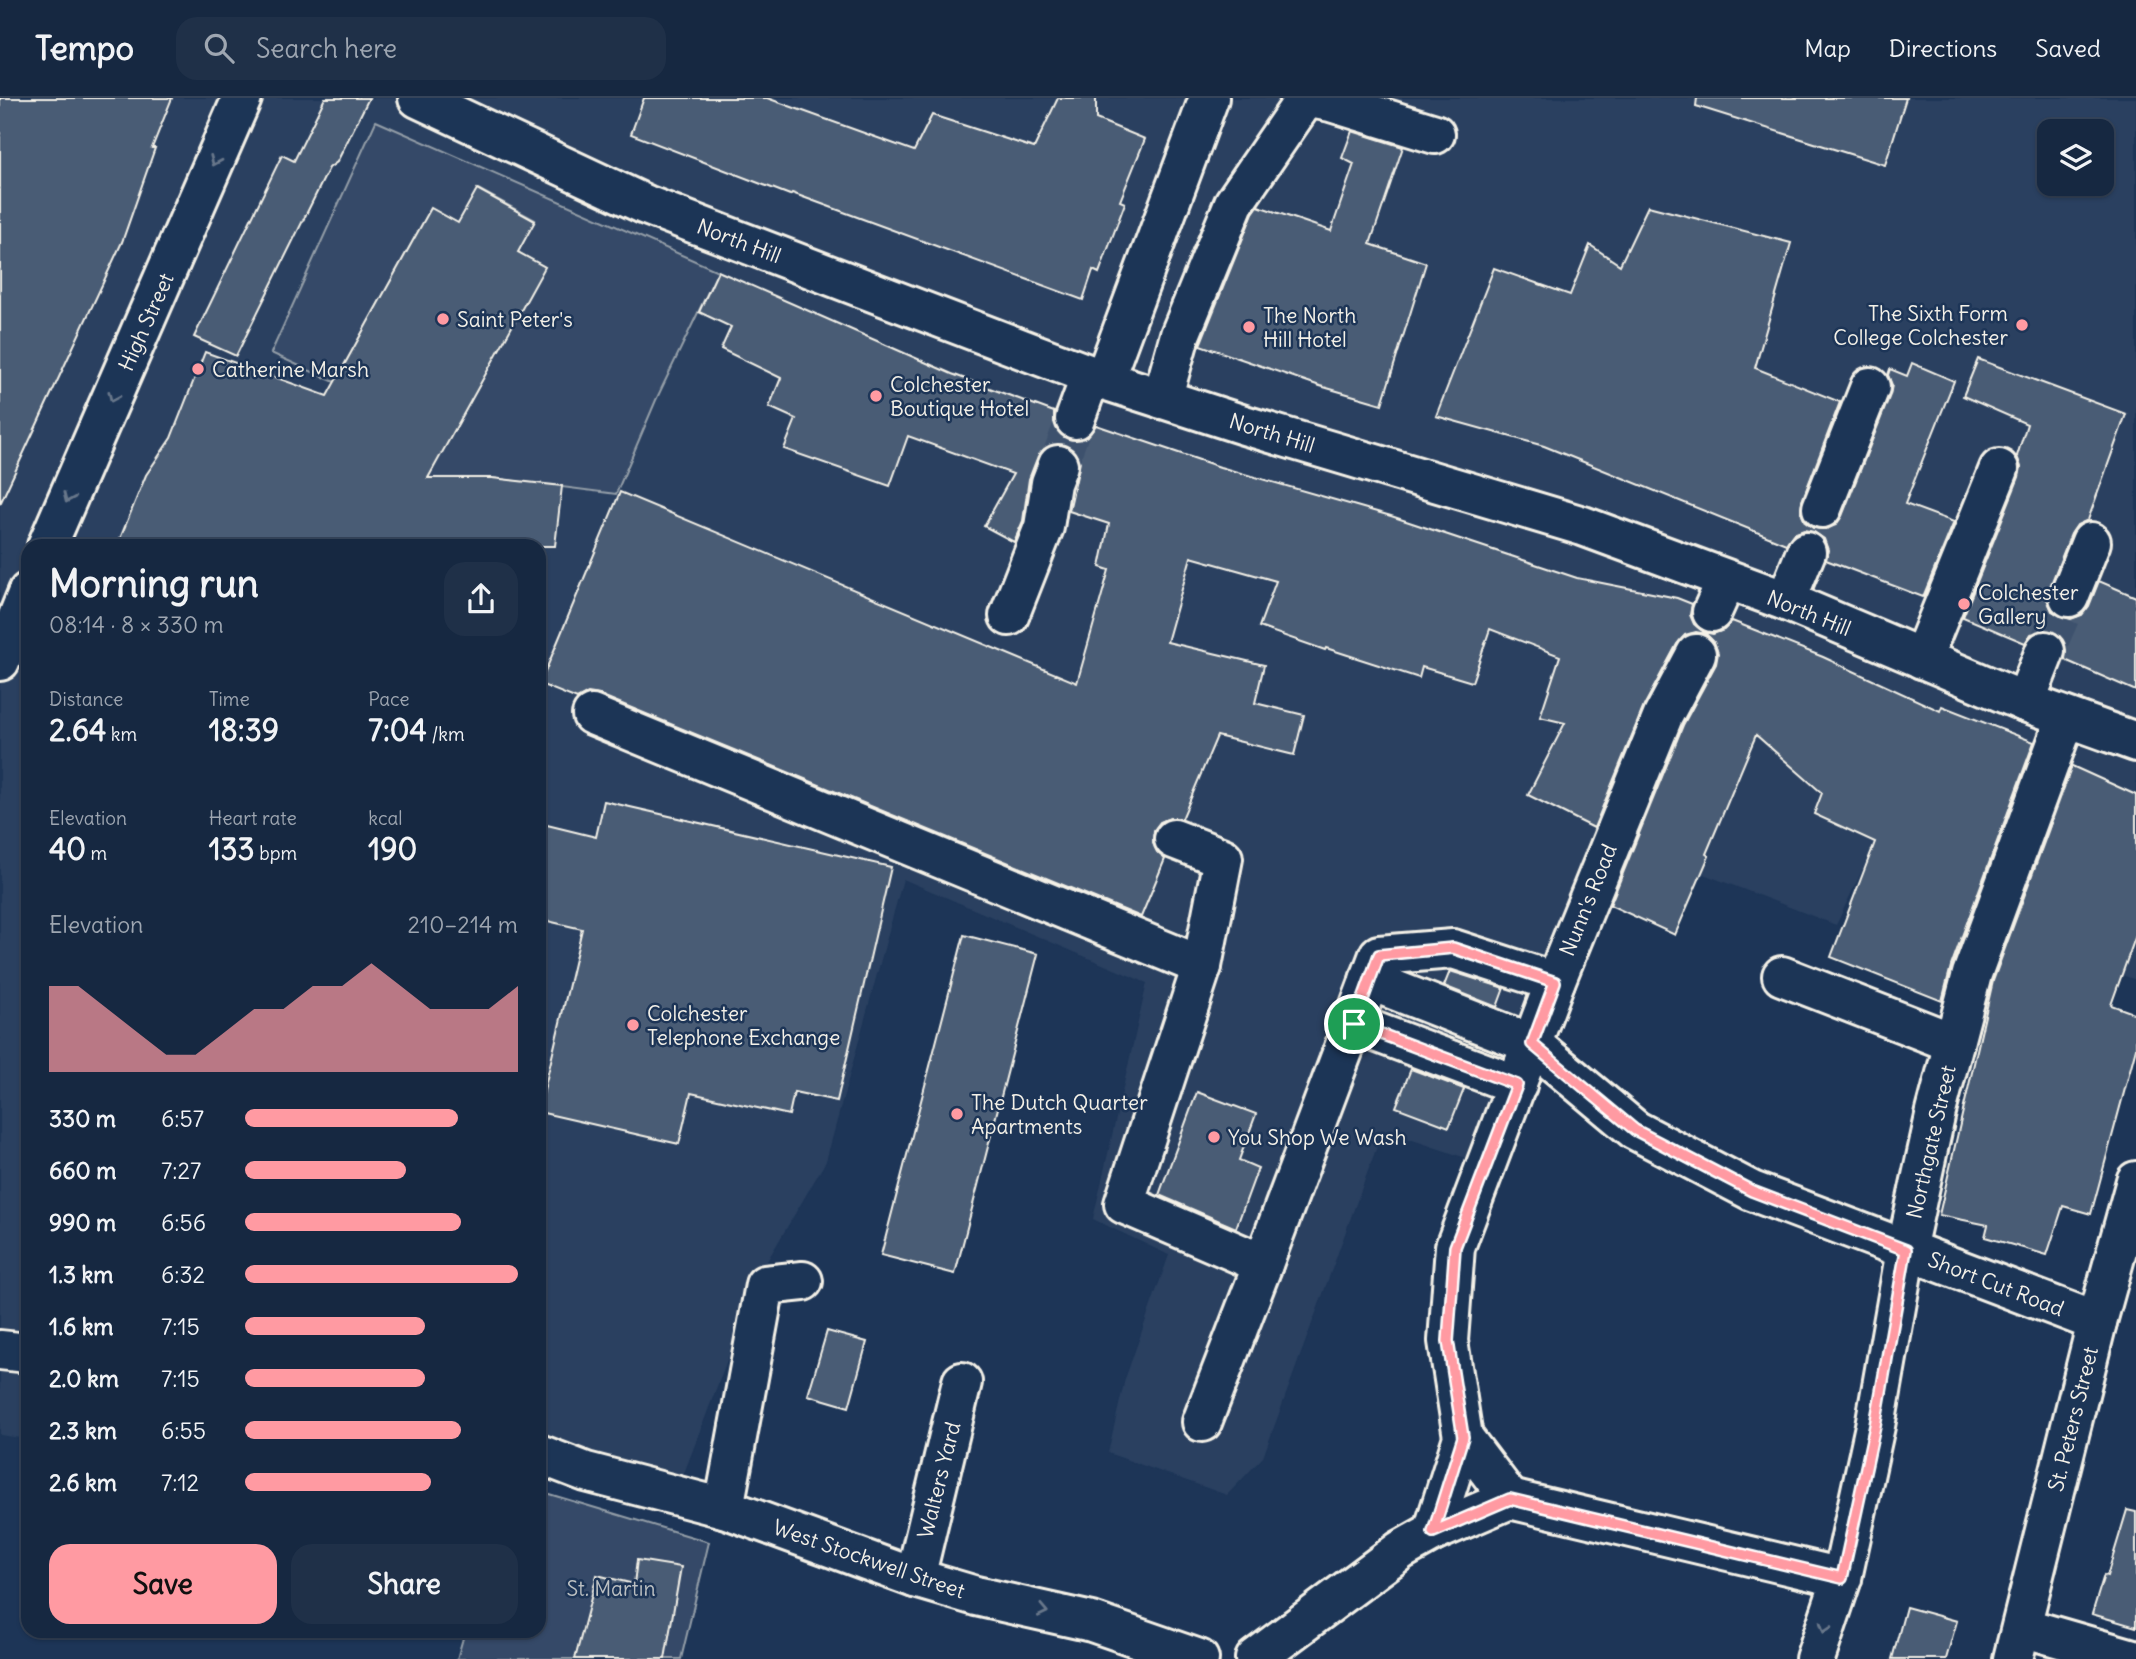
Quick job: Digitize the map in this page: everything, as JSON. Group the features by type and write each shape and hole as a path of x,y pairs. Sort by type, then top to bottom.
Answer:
{"street":[{"name":"High Street","path":"50,539 242,98"},
{"name":"North Hill","path":"418,98 463,108 646,205 1098,377 1162,399 1583,526 1719,597 1786,601 2025,702 2136,742"},
{"path":"1075,419 1098,377 1209,98"},
{"path":"1162,399 1180,335 1234,203 1308,98 1331,102 1435,134"},
{"path":"1822,508 1870,387"},
{"path":"1009,616 1044,527 1051,483 1058,465"},
{"path":"1922,659 1999,469"},
{"path":"2069,597 2091,542"},
{"path":"1786,601 1806,552"},
{"path":"0,661 21,609"},
{"path":"2025,702 2045,651"},
{"name":"Nunn's Road","path":"1463,1437 1448,1341 1455,1247 1555,982 1663,716 1696,654"},
{"path":"592,715 1202,966"},
{"name":"Northgate Street","path":"1815,1659 1842,1578 1875,1426 1906,1250 1936,1112 1972,974 2066,718"},
{"path":"1174,839 1223,858 1202,966 1124,1205 1263,1264"},
{"path":"1202,1422 1379,955 1453,948 1555,982"},
{"path":"1782,976 1954,1043"},
{"name":"Short Cut Road","path":"1366,991 1529,1053 1635,1130 1752,1191 2097,1322"},
{"name":"St. Peters Street","path":"2018,1643 2097,1322 2136,1181"},
{"path":"724,1507 765,1285 803,1281"},
{"path":"0,1350 21,1352"},
{"name":"Walters Yard","path":"915,1578 962,1382"},
{"path":"1463,1437 1510,1499"},
{"path":"1433,1532 1463,1437"},
{"name":"West Stockwell Street","path":"546,1457 586,1472 724,1507 915,1578 976,1596 1092,1622 1199,1659"},
{"path":"1255,1659 1401,1550 1433,1532 1510,1499 1842,1578"},
{"path":"2018,1643 2133,1659"}],"shaded area":[{"path":"0,98 2136,98 2136,980 1977,922 2004,843 1894,804 1836,925 1602,835 1472,1160 1383,1130 1263,1457 1227,1495 1108,1453 1125,1379 1169,1255 1093,1219 1147,983 903,879 826,1161 760,1273 675,1497 546,1460 546,539 21,539 21,1438 0,1435"}],"green space":[{"path":"376,121 718,271 656,400 616,494 492,478 427,506 337,383 271,353","holes":["478,189 535,220 518,252 544,267 454,431 341,371 431,208 458,223"]},
{"name":"St. Martin","path":"546,1493 709,1542 681,1659 457,1659 463,1638 546,1638"}],"building":[{"path":"0,98 172,98 152,148 155,148 122,242 0,504"},
{"path":"325,98 369,98 337,162 329,168 236,356 194,337 282,155 294,161"},
{"path":"644,98 767,98 914,151 932,115 1034,148 1058,98 1096,98 1096,119 1145,139 1120,201 1125,203 1099,273 1093,270 1083,300 792,193 790,195 631,134"},
{"path":"1697,98 1906,98 1885,165 1696,106"},
{"path":"1352,131 1403,147 1370,244 1426,263 1382,404 1200,345 1258,206 1331,231 1354,164 1342,158"},
{"path":"477,189 535,221 518,252 545,267 428,478 492,478 562,486 555,546 546,546 546,539 120,539 146,475 171,438 205,352 327,396 431,208 458,223"},
{"path":"1648,206 1791,243 1755,368 1840,402 1802,501 1801,512 1805,522 1813,528 1826,529 1836,525 1842,516 1890,395 1890,369 1907,376 1912,363 1954,381 1905,504 1954,522 1923,597 1826,560 1828,550 1824,539 1814,532 1804,530 1793,534 1786,544 1544,446 1436,416 1494,268 1570,295 1590,245 1620,265"},
{"path":"718,271 952,374 1054,412 1054,423 1058,432 1067,439 1078,441 1088,436 1096,425 1220,467 1391,516 1577,578 1677,598 1692,604 1690,615 1694,624 1704,632 1713,634 1724,630 1732,621 1823,657 1940,711 1942,706 2034,742 1951,966 1942,1001 1831,957 1875,842 1814,814 1822,793 1756,735 1675,935 1610,905 1683,725 1716,664 1718,653 1714,642 1706,634 1696,632 1685,635 1677,644 1644,706 1594,828 1528,795 1565,723 1540,717 1560,656 1490,629 1472,682 1422,667 1419,678 1259,627 1276,581 1191,557 1167,642 1264,665 1255,703 1304,715 1294,755 1217,736 1182,819 1170,818 1160,822 1154,830 1153,843 1157,852 1165,859 1141,917 600,695 588,693 577,699 546,686 546,670 620,492 1077,683 1109,570 1100,567 1109,524 1069,511 1080,462 1075,451 1067,445 1055,443 1045,448 1038,456 1029,479 1023,521 1014,542 984,526 1013,474 908,436 890,486 784,449 796,419 769,407 781,378 721,349 731,327 699,312"},
{"path":"1978,359 2126,414 2088,520 2077,525 2071,534 2047,599 2052,611 2071,619 2082,615 2089,606 2099,581 2136,597 2136,691 2065,660 2066,647 2062,637 2054,631 2041,630 2031,634 2025,643 1963,617 2019,477 2021,467 2017,456 2027,424 1963,396"},
{"path":"2072,766 2136,795 2136,935 2111,1005 2136,1014 2136,1048 2091,1214 2063,1206 2047,1255 1985,1237 1988,1225 1939,1215 1993,981"},
{"name":"Colchester Telephone Exchange","path":"604,801 891,867 837,1101 794,1092 789,1115 691,1093 679,1144 546,1114 546,1082 582,929 546,921 546,825 596,837"},
{"name":"The Dutch Quarter Apartments","path":"964,935 1038,954 955,1274 881,1255"},
{"path":"1450,971 1504,988 1497,1007 1444,986"},
{"path":"1411,1069 1464,1089 1449,1127 1396,1107"},
{"name":"You Shop We Wash","path":"1197,1092 1256,1114 1239,1160 1258,1168 1236,1228 1159,1195"},
{"path":"827,1331 867,1342 849,1407 808,1395"},
{"path":"2127,1510 2136,1512 2136,1627 2092,1614"},
{"name":"St. Martin","path":"637,1560 681,1567 665,1659 575,1659 597,1575 634,1584"},
{"path":"1906,1607 1957,1621 1946,1659 1892,1659"}],"tunnel":[{"path":"1058,465 1075,419"},
{"path":"2045,651 2069,597"}],"place":[{"name":"Saint Peter's","path":"443,319"},
{"name":"The Sixth Form College Colchester","path":"2022,325"},
{"name":"The North Hill Hotel","path":"1249,327"},
{"name":"Catherine Marsh","path":"198,369"},
{"name":"Colchester Boutique Hotel","path":"876,396"},
{"name":"Colchester Gallery","path":"1964,604"},
{"name":"Colchester Telephone Exchange","path":"633,1025"},
{"name":"The Dutch Quarter Apartments","path":"957,1114"},
{"name":"You Shop We Wash","path":"1214,1137"}],"route":[{"path":"1453,948 1555,982 1532,1044 1635,1130 1752,1191 1906,1250 1875,1426 1842,1578 1510,1499 1433,1532 1463,1437 1448,1341 1455,1247 1517,1085 1354,1024 1379,955 1453,948"}]}
